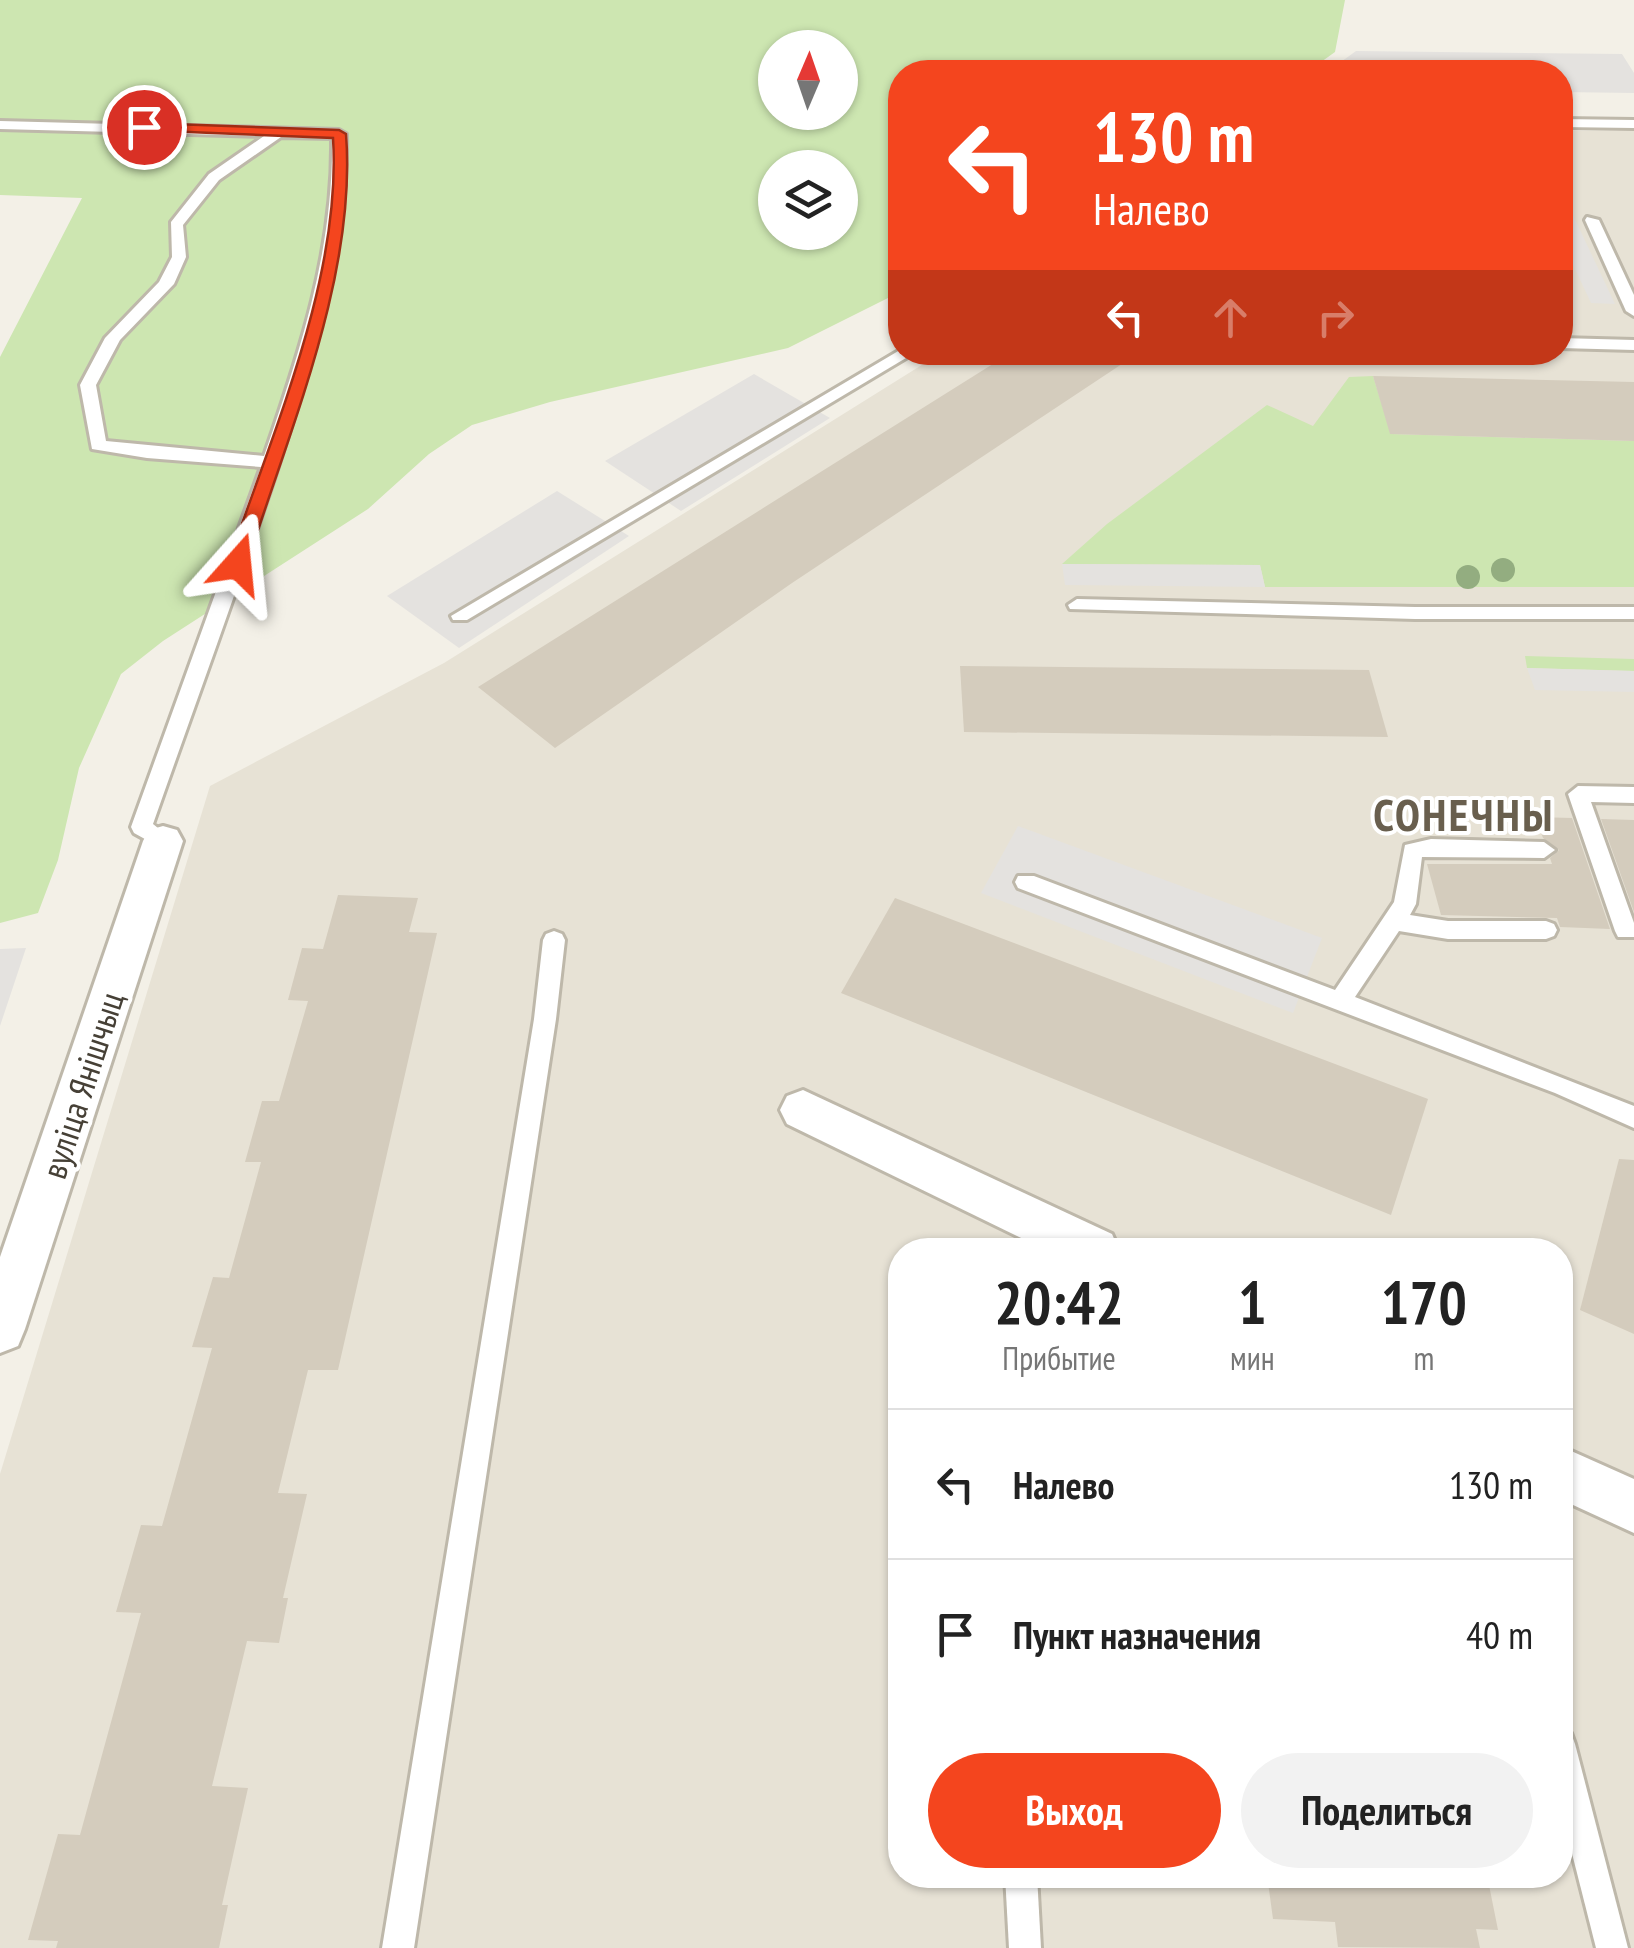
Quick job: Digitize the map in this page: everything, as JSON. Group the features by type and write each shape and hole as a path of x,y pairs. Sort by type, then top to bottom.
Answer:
{"street":[{"name":"вуліца Янішчыц","path":"0,1329 163,841"},
{"path":"803,1110 1070,1238"},
{"path":"1573,1478 1634,1506"}],"lane":[{"path":"1573,123 1634,124"},
{"path":"0,124 339,134 342,165 328,284 271,462 141,827 163,841"},
{"path":"271,462 146,453 98,445 88,385 113,338 166,284 180,258 176,225 214,177 282,130"},
{"path":"1592,220 1634,311"},
{"path":"1573,343 1634,345"},
{"path":"460,616 888,364"},
{"path":"1076,605 1415,613 1634,613"},
{"path":"1626,931 1578,794 1634,794"},
{"path":"1339,1004 1404,904 1412,851 1431,847 1544,850"},
{"path":"1026,882 1562,1086 1634,1118"},
{"path":"1394,921 1448,930 1546,930"},
{"path":"398,1948 545,1019 554,940"},
{"path":"1573,1795 1612,1948"},
{"path":"1023,1888 1025,1948"}],"shaded area":[{"path":"1356,51 1622,54 1634,73 1634,93 1573,92 1573,60 1344,60"},
{"path":"1573,131 1634,131 1634,1948 0,1948 0,1474 210,786 444,663 922,365 1573,365"},
{"path":"1573,215 1615,304 1591,303 1573,265"},
{"path":"754,374 830,418 681,511 605,461"},
{"path":"557,491 629,536 459,648 387,596"},
{"path":"1062,564 1260,565 1265,587 1065,585"},
{"path":"1527,668 1634,671 1634,692 1535,690"},
{"path":"1018,826 1322,938 1293,1013 981,893"},
{"path":"26,948 0,1026 0,949"}],"green space":[{"path":"0,0 1345,0 1335,52 1324,60 888,60 888,298 788,348 550,402 472,425 429,454 368,509 163,641 121,674 79,768 58,860 38,913 0,923 0,357 82,198 0,195"},
{"path":"1373,376 1391,434 1634,441 1634,587 1265,587 1260,565 1062,564 1107,524 1267,405 1313,426 1349,377"},
{"path":"1525,656 1634,659 1634,671 1527,668"}],"building":[{"path":"991,365 1120,365 792,583 555,748 478,687"},
{"path":"1373,376 1634,382 1634,441 1390,434"},
{"path":"960,666 1369,670 1388,737 964,732"},
{"path":"1535,817 1572,818 1610,929 1560,927 1557,918 1441,915 1427,864 1552,864 1550,858 1559,850 1543,838"},
{"path":"1601,819 1634,820 1634,912"},
{"path":"338,895 418,898 409,932 437,933 338,1370 308,1370 278,1493 307,1494 283,1598 288,1598 279,1643 247,1641 212,1786 248,1788 222,1905 228,1905 219,1948 56,1948 58,1941 28,1940 58,1834 80,1835 141,1613 116,1612 141,1525 162,1526 212,1348 192,1347 213,1277 229,1278 261,1162 245,1162 262,1101 279,1101 308,1001 288,1000 302,948 323,949"},
{"path":"895,898 1428,1099 1391,1215 841,993"},
{"path":"1619,1159 1634,1160 1634,1334 1580,1310"},
{"path":"1269,1888 1490,1888 1498,1930 1476,1929 1480,1948 1338,1947 1335,1922 1273,1919"}],"district":[{"name":"СОНЕЧНЫ","path":"1464,814"}],"route":[{"path":"144,127 339,134 342,165 328,284 238,564"}]}
